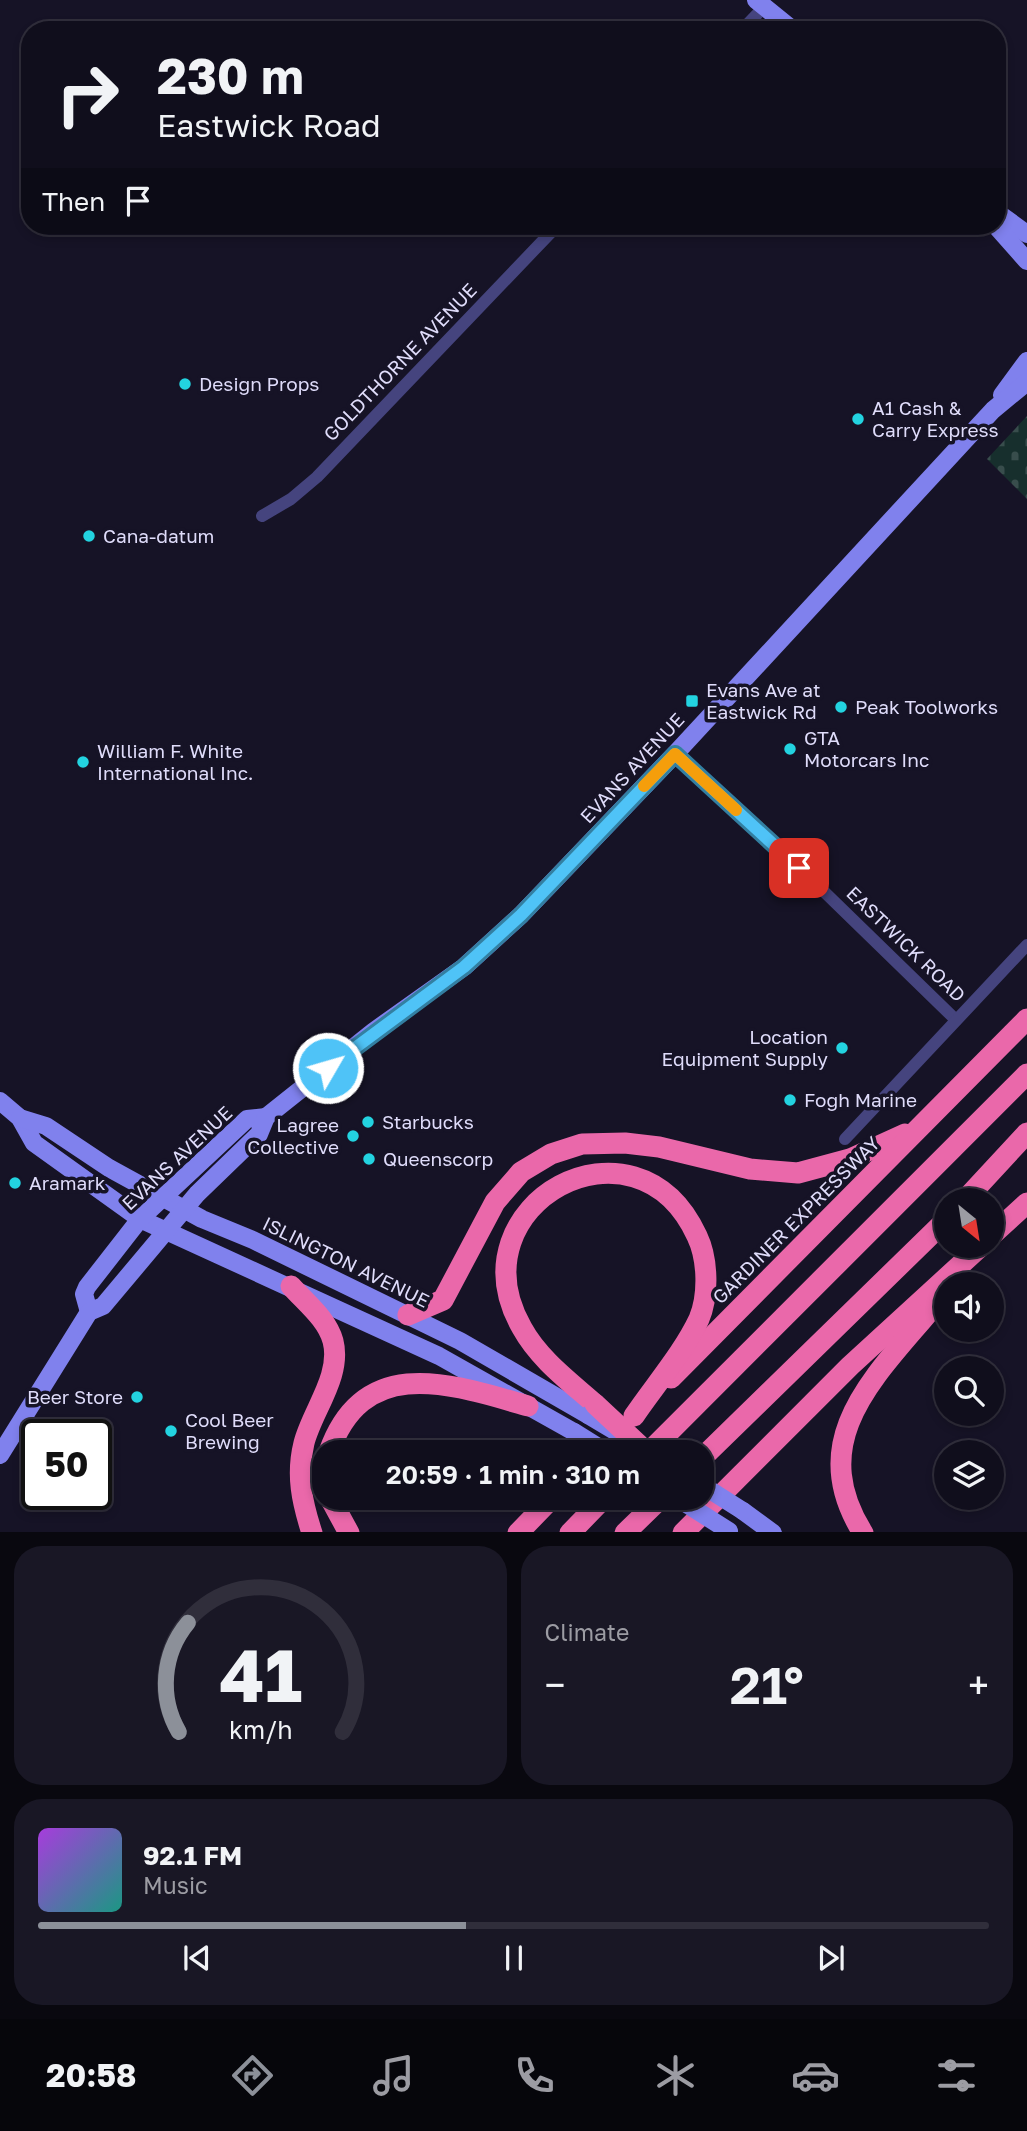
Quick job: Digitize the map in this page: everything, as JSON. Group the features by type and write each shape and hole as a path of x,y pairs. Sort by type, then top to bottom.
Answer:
{"highway":[{"name":"GARDINER EXPRESSWAY","path":"609,1440 1027,1019"},
{"path":"656,1440 1027,1074"},
{"path":"408,1315 443,1300 501,1194 521,1172 551,1154 582,1144 625,1143 659,1147 750,1169 798,1173 824,1168 885,1145 922,1125"},
{"path":"977,1188 1027,1133"},
{"path":"982,1188 1027,1154"},
{"path":"632,1440 592,1410 538,1352 522,1329 512,1306 506,1263 522,1218 536,1201 552,1189 582,1176 603,1172 622,1173 643,1179 677,1202 700,1241 706,1287 699,1318 634,1416"},
{"path":"1004,1224 1027,1203"},
{"path":"714,1446 934,1232"},
{"path":"683,1532 850,1366 968,1258"},
{"path":"961,1272 972,1258"},
{"path":"291,1286 323,1320 334,1351 330,1377 312,1418 300,1463 299,1482 303,1506 312,1532"},
{"path":"863,1532 842,1492 840,1452 843,1431 875,1378 934,1307"},
{"path":"335,1440 347,1415 360,1402 384,1388 421,1381 461,1387 528,1406"},
{"path":"337,1510 349,1532"},
{"path":"518,1532 540,1510"},
{"path":"570,1532 592,1510"},
{"path":"625,1532 648,1510"},
{"path":"509,1532 535,1515"}],"main road":[{"path":"761,3 782,21"},
{"path":"1006,219 1027,234"},
{"path":"1004,235 1027,261"},
{"name":"EVANS AVENUE","path":"993,410 1027,361"},
{"name":"EVANS AVENUE","path":"0,1455 89,1312 103,1306 184,1209 228,1162 259,1134 267,1117 374,1031 464,967 521,915 675,754 993,410 1027,382"},
{"name":"ISLINGTON AVENUE","path":"0,1101 20,1118 34,1143 140,1219 439,1356 587,1440"},
{"name":"EVANS AVENUE","path":"89,1312 84,1294 140,1219 247,1119 267,1117"},
{"name":"ISLINGTON AVENUE","path":"20,1118 46,1126 109,1168 184,1209 408,1315 592,1410"},
{"path":"714,1493 773,1532"},
{"path":"695,1510 729,1532"}],"street":[{"path":"748,21 761,3"},
{"name":"GOLDTHORNE AVENUE","path":"262,516 291,499 317,477 548,235"},
{"name":"EASTWICK ROAD","path":"675,754 809,877 956,1020"},
{"path":"845,1139 1027,944"}],"green space":[{"path":"1027,416 1027,499 987,459"}],"slow traffic":[{"path":"644,786 675,754 736,810"}],"place":[{"name":"Design Props","path":"185,384"},
{"name":"A1 Cash & Carry Express","path":"858,419"},
{"name":"Cana-datum","path":"89,536"},
{"name":"Evans Ave at Eastwick Rd","path":"692,701"},
{"name":"Peak Toolworks","path":"841,707"},
{"name":"GTA Motorcars Inc","path":"790,749"},
{"name":"William F. White International Inc.","path":"83,762"},
{"name":"Location Equipment Supply","path":"842,1048"},
{"name":"Fogh Marine","path":"790,1100"},
{"name":"Starbucks","path":"368,1122"},
{"name":"Lagree Collective","path":"353,1136"},
{"name":"Queenscorp","path":"369,1159"},
{"name":"Aramark","path":"15,1183"},
{"name":"Beer Store","path":"137,1397"},
{"name":"Cool Beer Brewing","path":"171,1431"}],"route":[{"path":"328,1068 374,1031 464,967 521,915 675,754 799,868"}]}
